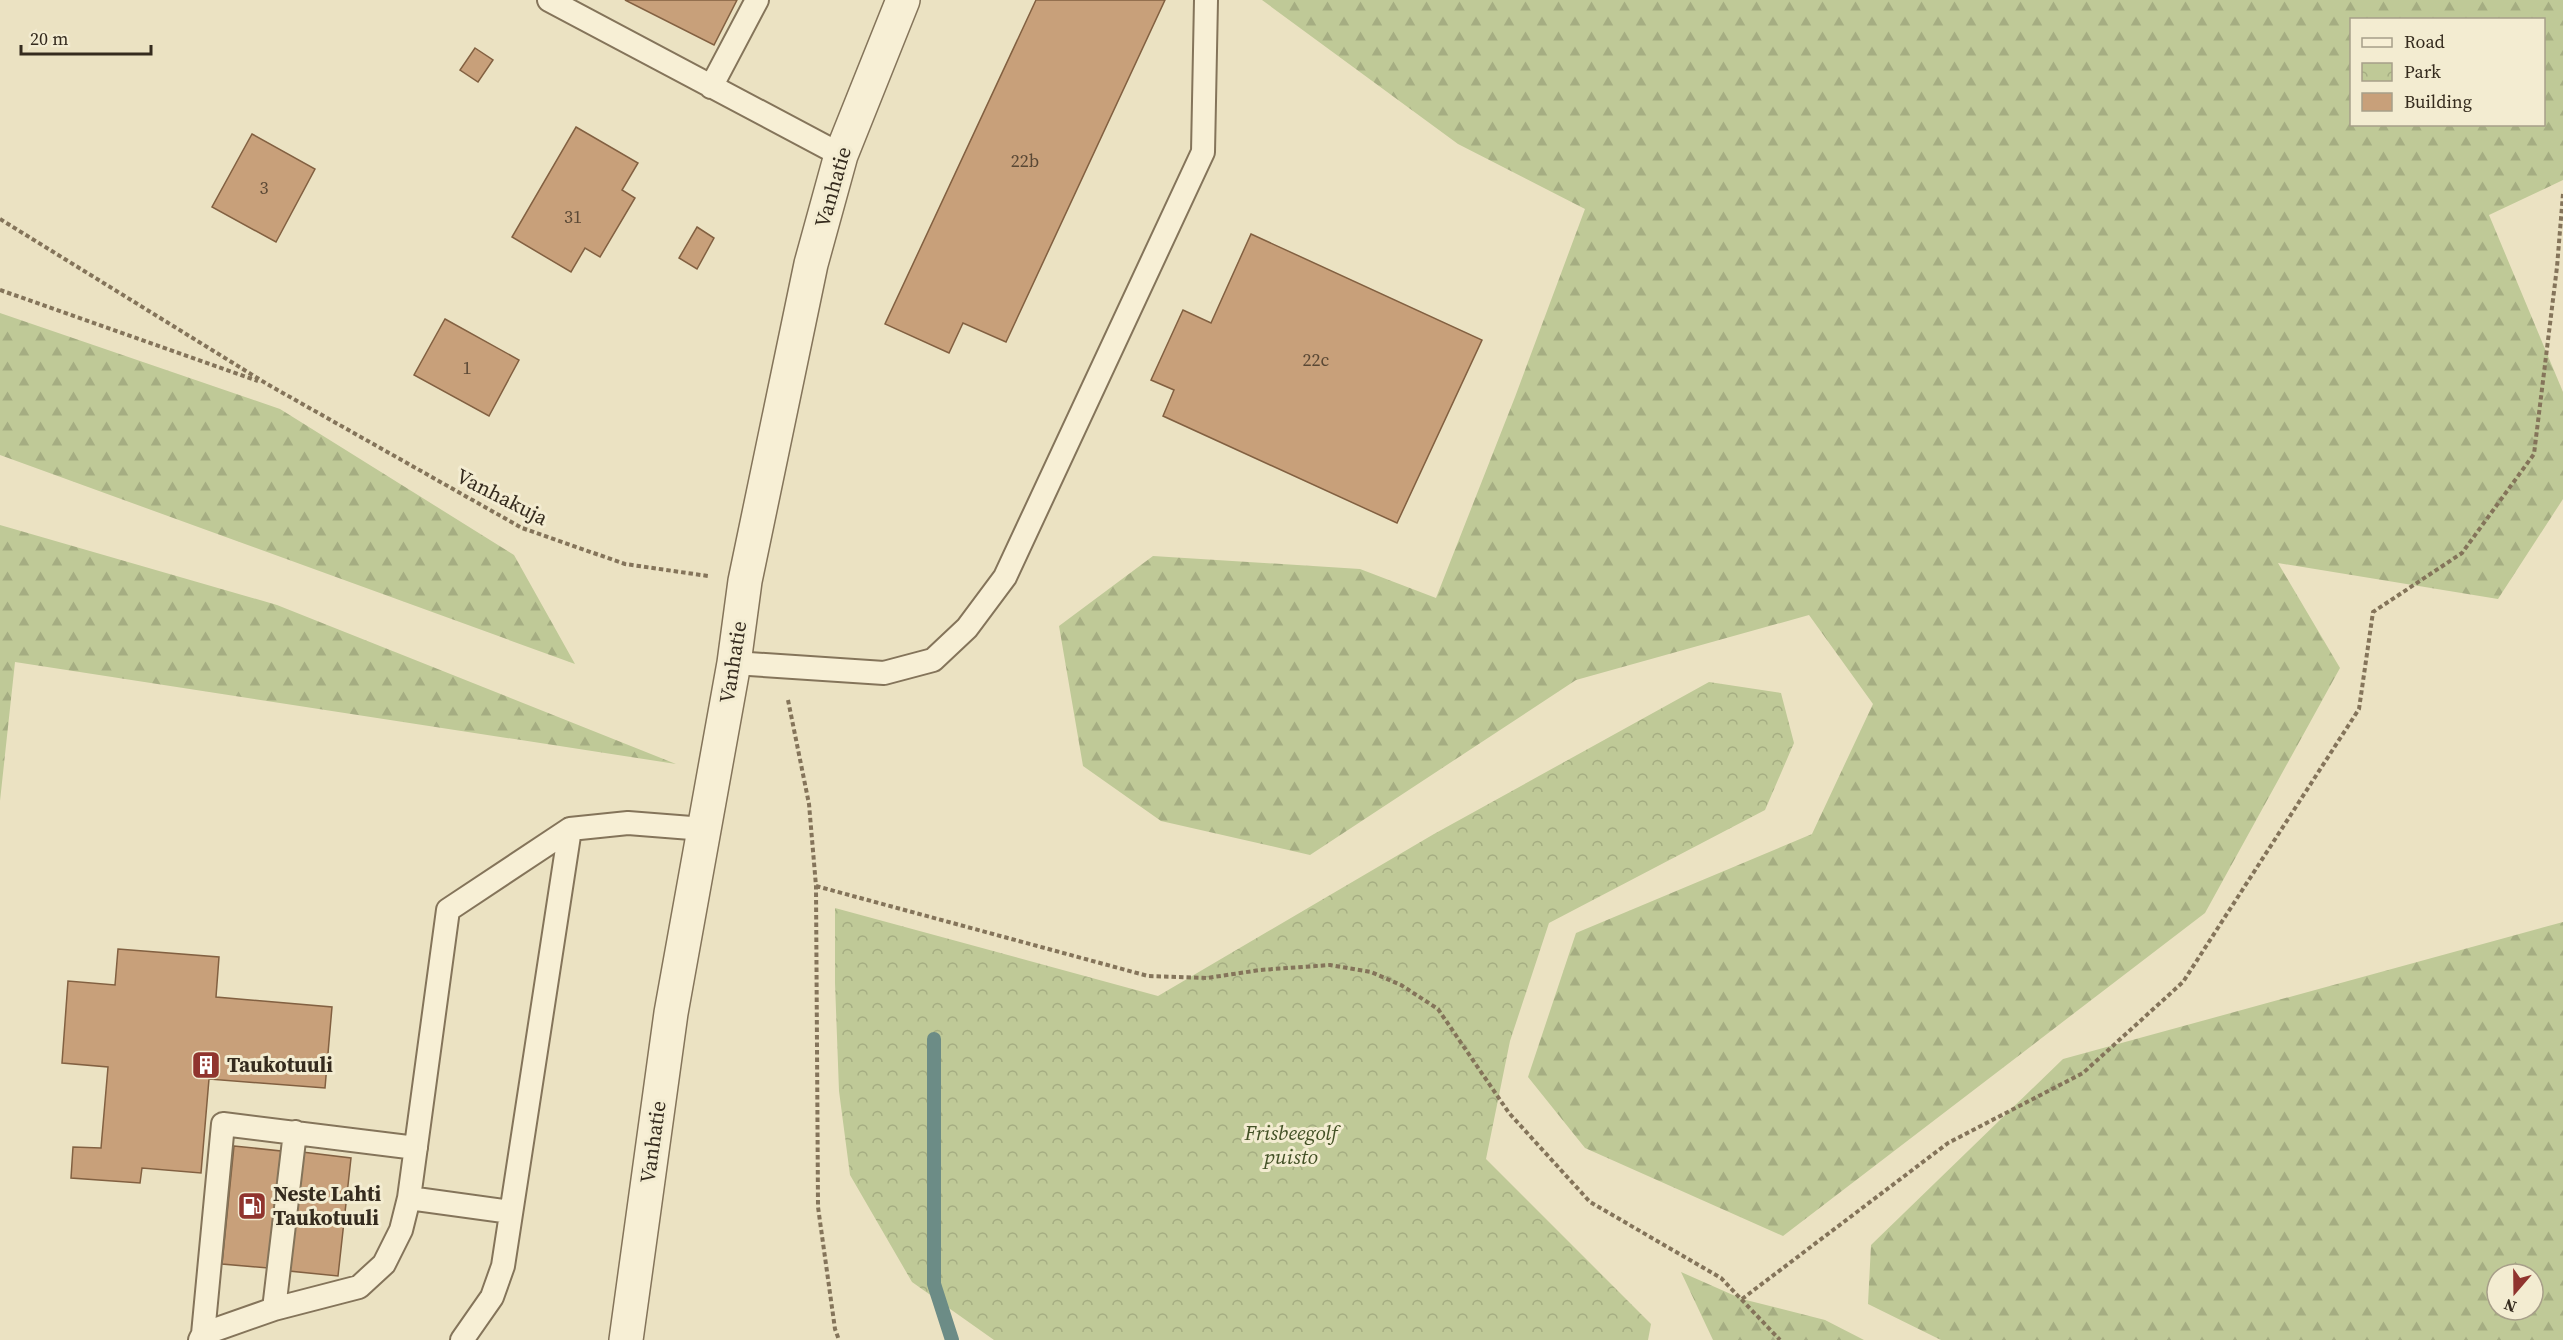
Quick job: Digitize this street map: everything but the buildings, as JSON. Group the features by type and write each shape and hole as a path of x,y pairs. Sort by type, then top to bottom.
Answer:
{"street":[{"name":"Vanhatie","path":"626,1340 671,1013 734,663 745,581 811,264 841,155 903,0"}],"lane":[{"path":"549,0 841,155"},
{"path":"711,87 757,0"},
{"path":"734,663 781,668 884,673 933,660 967,628 1005,577 1203,152 1206,0"},
{"path":"416,1148 223,1124 202,1337 274,1309 359,1287 384,1264 401,1230 409,1198 416,1148 448,910 570,829 628,823 704,829"},
{"path":"462,1340 492,1297 503,1266 570,829"},
{"path":"274,1309 295,1132"},
{"path":"409,1198 511,1212"}],"path":[{"path":"1742,1299 1948,1143 2083,1073 2183,982 2359,709 2373,612 2462,553 2534,454 2557,267 2563,194"},
{"path":"0,219 267,384"},
{"path":"0,290 267,384"},
{"name":"Vanhakuja","path":"267,384 522,528 625,564 745,581"},
{"path":"781,668 809,804 816,886 818,1207 835,1329 839,1340"},
{"path":"816,886 1148,976 1207,978 1260,970 1330,965 1371,972 1401,985 1438,1009 1509,1113 1590,1202 1721,1278 1780,1340"}],"green space":[{"path":"1262,0 2563,0 2563,180 2489,215 2563,392 2563,499 2498,599 2278,563 2340,668 2205,913 1783,1236 1585,1148 1528,1077 1576,933 1812,834 1873,704 1809,615 1576,680 1310,855 1161,821 1083,766 1059,626 1153,556 1360,569 1436,598 1515,397 1585,209 1458,144"},
{"path":"0,313 280,409 514,555 575,664 0,455"},
{"path":"0,525 277,605 676,764 15,662 0,801"},
{"name":"Frisbeegolf puisto","path":"1709,682 1781,693 1794,743 1765,810 1549,923 1510,1041 1486,1159 1651,1324 1648,1340 994,1340 912,1282 850,1175 839,1091 835,908 1158,996 1434,834"},
{"path":"2563,922 2563,1340 1941,1340 1868,1304 1871,1245 2063,1059"},
{"path":"1681,1272 1742,1299 1825,1320 1864,1340 1713,1340"}],"waterway":[{"path":"934,1039 934,1284 952,1340"}],"place":[{"name":"Taukotuuli","path":"206,1065"},
{"name":"Neste Lahti Taukotuuli","path":"252,1206"}]}
